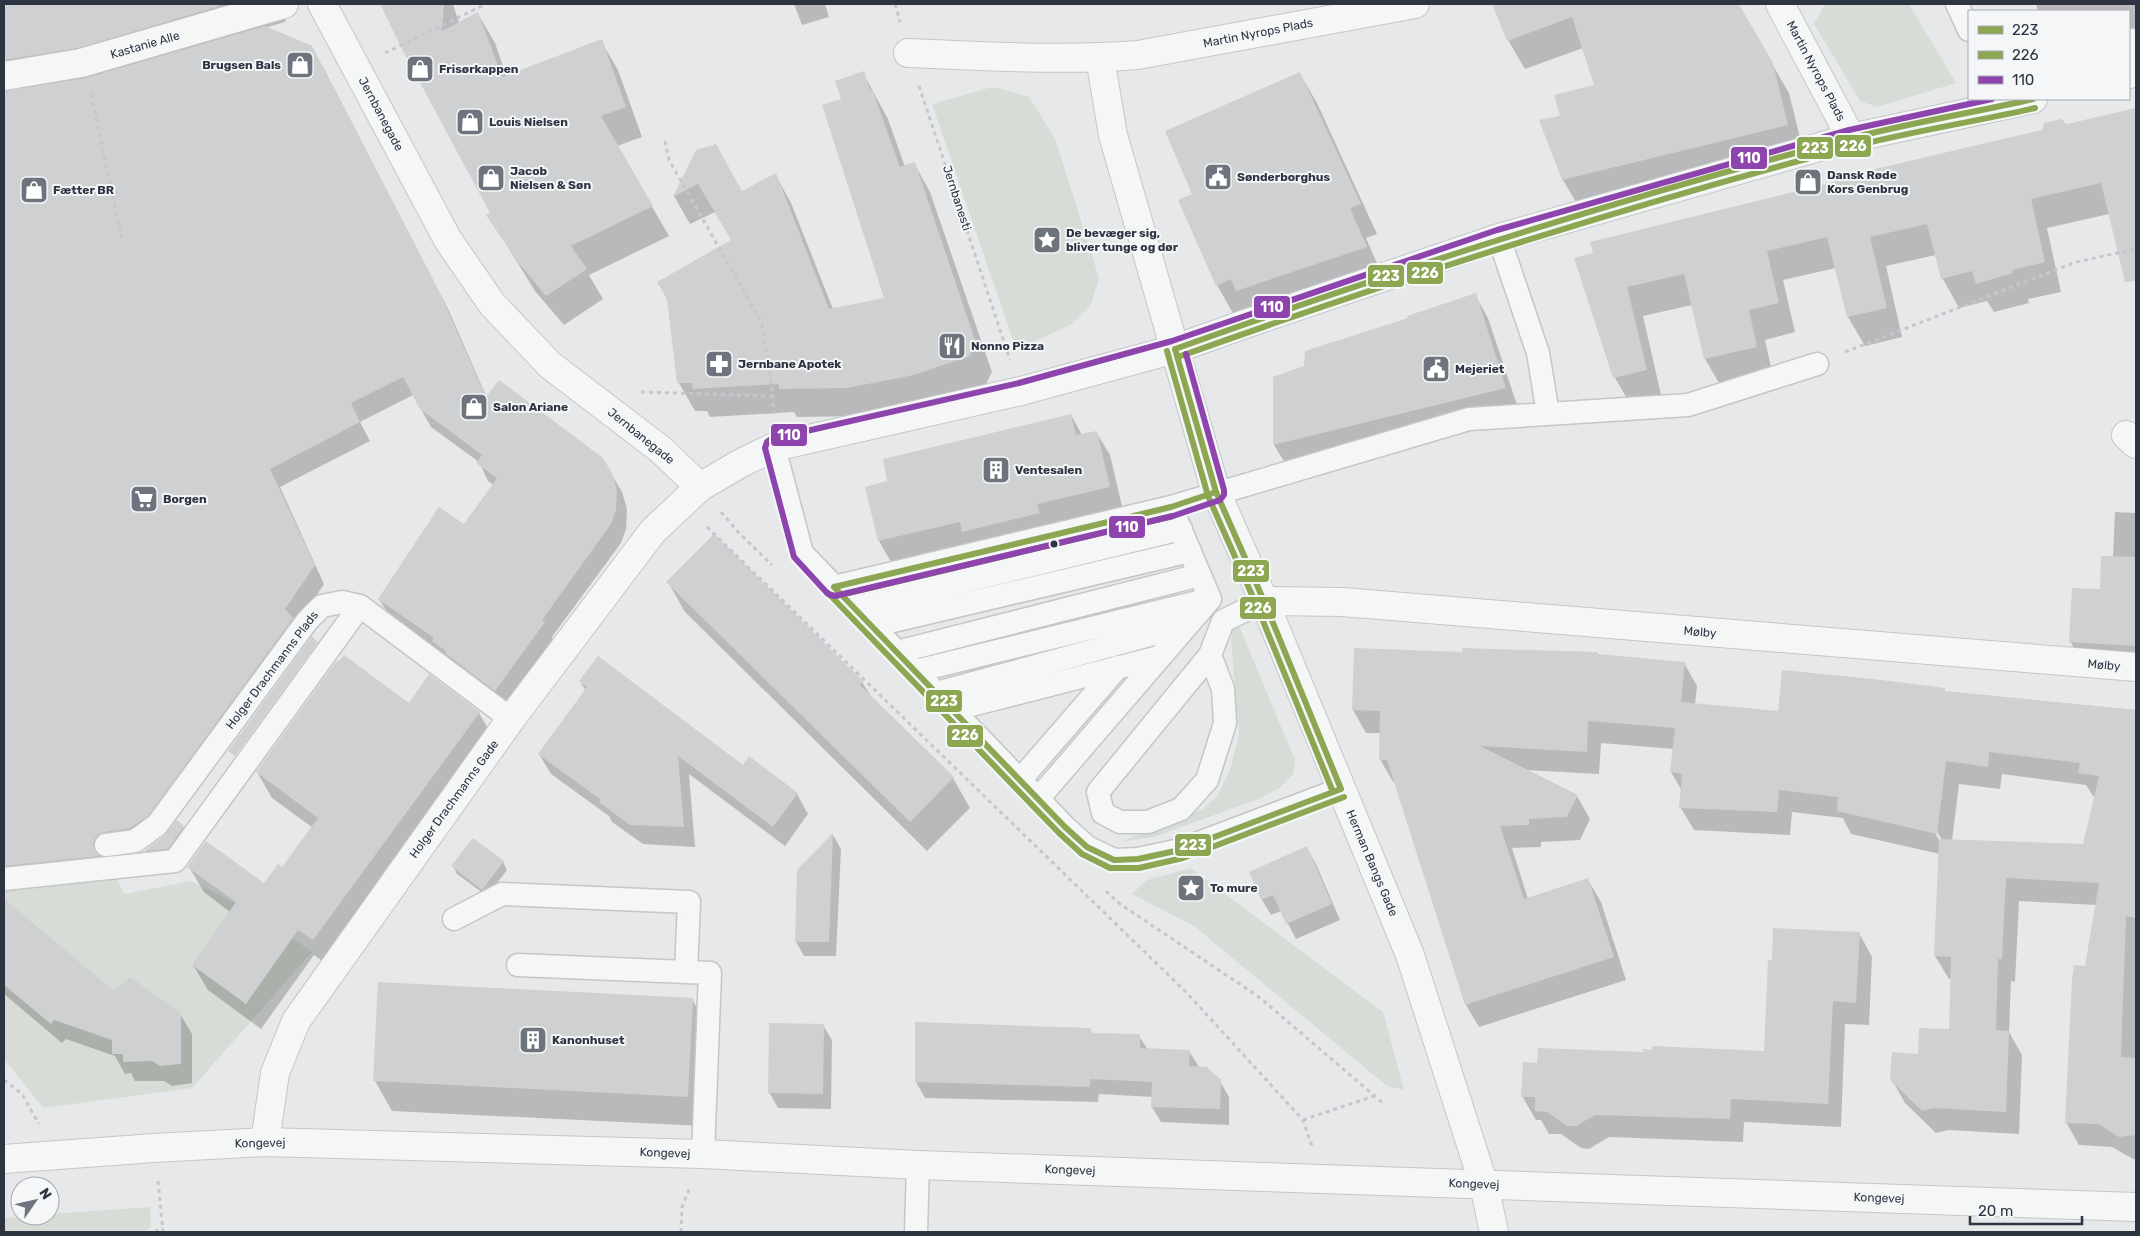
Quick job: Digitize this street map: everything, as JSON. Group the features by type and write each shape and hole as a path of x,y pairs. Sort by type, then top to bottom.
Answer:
{"street":[{"name":"Kastanie Alle","path":"4,76 81,63 284,4"},
{"name":"Jernbanegade","path":"322,4 448,240 492,304 550,365 660,449 700,487"},
{"name":"Martin Nyrops Plads","path":"908,52 1044,58 1100,58 1138,55 1415,4"},
{"name":"Martin Nyrops Plads","path":"1780,4 1851,138"},
{"path":"1100,58 1113,135 1175,350"},
{"path":"700,487 741,463 774,447 1021,391 1175,350 1244,324 1499,238 1851,138 2001,103 2025,100"},
{"name":"Herman Bangs Gade","path":"1175,350 1216,492 1264,601 1410,955 1484,1185 1494,1232"},
{"name":"Holger Drachmanns Gade","path":"265,1142 275,1073 296,1021 511,719 653,531 700,487"},
{"name":"Mølby","path":"1264,601 1342,602 2136,667"},
{"name":"Kongevej","path":"4,1159 265,1142 703,1154 918,1165 2136,1207"}],"lane":[{"path":"1957,4 1968,28"},
{"path":"1499,238 1538,353 1548,414"},
{"path":"834,586 1171,507 1216,492 1469,419 1688,405 1817,364"},
{"path":"774,447 802,553 1038,799 1087,847 1114,860 1138,859 1180,850 1341,789"},
{"path":"1171,507 1210,599"},
{"path":"855,608 1181,529"},
{"path":"872,626 1190,551"},
{"path":"898,652 1200,575"},
{"path":"1038,799 1210,599"},
{"path":"916,671 1210,599"},
{"path":"1210,655 1223,689 1225,723 1207,780 1181,809 1148,822 1120,822 1102,814 1098,792 1210,655 1223,621 1264,601"},
{"name":"Holger Drachmanns Plads","path":"106,845 135,840 157,825 307,621 322,606 342,602 360,606"},
{"path":"4,879 176,861 360,606 511,719"},
{"path":"936,692 1188,625"},
{"path":"952,710 1159,657"},
{"path":"1020,780 1118,667"},
{"path":"454,919 502,894 689,902 686,972"},
{"path":"518,965 710,973 703,1154"},
{"path":"916,1232 918,1165"}],"path":[{"path":"356,68 486,4"},
{"name":"Jernbanesti","path":"895,4 908,52 1021,391"},
{"path":"90,88 122,240"},
{"path":"664,140 669,160 762,323 773,396 774,447"},
{"path":"1817,364 1891,333 2076,262 2136,249"},
{"path":"584,390 773,396"},
{"path":"702,521 1186,992 1303,1120 1323,1178"},
{"path":"1100,885 1120,904 1259,996 1384,1104"},
{"path":"4,1080 22,1094 56,1155"},
{"path":"1303,1120 1374,1096"},
{"path":"154,1148 163,1232"},
{"path":"681,1232 682,1207 703,1154"},
{"path":"155,1232 163,1226"}],"shaded area":[{"path":"1825,4 1909,4 1956,83 1877,107 1860,101 1814,24"},
{"path":"992,87 1028,96 1055,138 1099,278 1091,305 1072,324 1033,342 1015,346 932,104"},
{"path":"1239,626 1295,760 1293,774 1281,787 1261,798 1154,837 1120,842 1203,809 1218,795 1230,770 1239,735 1231,639 1232,631"},
{"path":"1191,868 1383,1012 1404,1090 1387,1086 1194,926 1132,894 1147,880"},
{"path":"113,869 124,894 191,881 260,915 312,952 192,1088 43,1108 4,1059 4,885"},
{"path":"150,1207 151,1227 144,1232 4,1232 4,1218 10,1218 10,1226 60,1226 60,1213"}],"building":[{"path":"4,4 214,4 220,6 78,48 4,60"},
{"path":"380,4 444,4 442,31 478,12 502,77 602,39 626,107 601,116 653,206 571,246 587,269 546,296 517,261 486,215 490,213 403,51"},
{"path":"1492,4 1739,4 1773,63 1788,125 1562,180 1539,120 1560,116 1554,95 1594,85 1572,17 1507,41"},
{"name":"Borgen","path":"265,26 312,46 439,291 486,397 499,380 603,458 612,473 617,490 616,510 611,524 542,620 545,622 495,691 445,653 446,651 432,641 434,638 378,599 439,507 464,524 497,478 476,463 482,455 420,409 403,377 351,403 360,422 270,469 315,565 285,609 293,618 148,816 130,828 104,832 98,835 94,840 93,846 99,856 4,866 4,91 85,78"},
{"path":"864,71 900,167 915,162 976,343 970,356 914,375 847,388 779,389 779,384 693,389 692,383 677,383 667,299 657,282 731,240 698,184 673,197 696,150 716,144 742,191 776,173 829,309 884,298 822,105 841,99 835,81"},
{"name":"Sønderborghus","path":"1300,72 1361,204 1350,208 1367,247 1236,291 1231,279 1216,286 1178,200 1192,194 1165,131"},
{"path":"2136,108 2136,281 2125,282 2101,183 2031,199 2045,262 2012,270 2013,273 1976,284 1972,271 1941,279 1927,224 1870,237 1887,308 1847,317 1827,237 1767,251 1779,303 1749,310 1757,347 1704,359 1684,274 1627,287 1647,370 1613,378 1574,258 1593,253 1590,242 1854,177 1854,174 2042,130 2044,123 2061,119 2067,124"},
{"name":"Mejeriet","path":"1476,293 1506,388 1273,445 1273,377 1304,366 1305,351 1408,318 1407,316"},
{"name":"Ventesalen","path":"1071,414 1076,435 1097,431 1110,487 1037,504 1040,513 962,532 960,522 878,541 865,487 887,481 883,459"},
{"path":"714,534 863,681 860,685 954,777 910,822 666,582"},
{"path":"2101,556 2136,557 2136,646 2069,642 2072,588 2100,589"},
{"path":"312,636 318,642 235,756 228,751"},
{"path":"1354,648 1462,652 1462,648 1598,652 1598,654 1685,662 1681,702 1778,711 1782,670 1945,688 1945,691 2136,710 2136,918 2126,916 2121,1057 2136,1058 2136,1135 2119,1137 2098,1124 2065,1123 2072,979 2074,965 2085,966 2099,883 2006,878 2002,959 1998,959 1996,1030 2009,1031 2006,1112 1934,1108 1922,1111 1890,1080 1892,1052 1918,1054 1919,1028 1949,1029 1951,957 1934,956 1939,839 2083,844 2099,776 2078,773 2080,763 1989,752 1988,767 1946,761 1937,834 1837,811 1838,797 1779,790 1777,812 1679,808 1682,774 1670,772 1675,728 1588,721 1587,752 1480,746 1578,795 1567,817 1529,819 1529,825 1500,826 1524,899 1588,878 1614,957 1465,1005 1387,760 1379,760 1380,711 1352,710"},
{"path":"344,655 409,703 429,674 480,712 313,940 298,930 246,1004 192,965 236,902 187,867 206,841 264,883 278,864 282,867 318,818 256,772 337,660 338,662"},
{"path":"598,656 743,765 749,756 798,793 773,827 678,756 684,827 630,825 599,802 601,800 538,754 587,687 579,681"},
{"path":"177,820 184,826 168,849 144,851 165,835"},
{"path":"833,833 829,942 795,942 797,870"},
{"path":"473,838 504,861 482,890 451,866"},
{"path":"1307,846 1332,904 1286,924 1273,895 1261,900 1249,872"},
{"path":"4,899 114,991 130,977 181,1013 181,1064 160,1066 152,1061 123,1062 123,1054 112,1054 112,1040 54,1020 51,1024 4,985"},
{"path":"1773,928 1860,932 1856,1003 1833,1001 1828,1104 1731,1099 1730,1119 1595,1115 1576,1126 1567,1126 1547,1112 1535,1111 1535,1097 1521,1097 1523,1062 1537,1063 1538,1048 1643,1052 1643,1049 1652,1050 1652,1046 1764,1051 1768,960 1772,960"},
{"name":"Kanonhuset","path":"378,982 693,998 688,1097 373,1081"},
{"path":"915,1022 1091,1028 1091,1033 1140,1034 1140,1048 1190,1050 1189,1066 1207,1067 1221,1080 1220,1109 1151,1107 1152,1082 1090,1079 1090,1087 915,1082"},
{"path":"769,1023 824,1024 823,1094 768,1093"}],"transit line":[{"name":"110","path":"1186,354 1224,490 1224,495 1220,500 1173,516 835,596 828,594 794,557 765,448 767,442 771,439 1019,383 1172,341 1497,230 1849,130 1987,100"},
{"name":"223","path":"1175,349 1425,263 1678,186 1871,133 2028,100"},
{"name":"226","path":"1178,357 1344,299 1512,245 1681,194 1874,141 2035,108"},
{"name":"223","path":"1175,349 1216,492 1264,601 1341,789"},
{"name":"226","path":"1167,351 1208,496 1256,604 1333,792"},
{"name":"223","path":"834,587 1171,507 1216,492"},
{"name":"226","path":"836,596 1173,516"},
{"name":"223","path":"834,587 1065,827 1087,847 1114,860 1138,859 1180,850 1341,789"},
{"name":"226","path":"828,593 1059,833 1082,854 1110,868 1139,868 1183,858 1344,797"}],"place":[{"name":"Brugsen Bals","path":"300,65"},
{"name":"Frisørkappen","path":"420,69"},
{"name":"Louis Nielsen","path":"470,122"},
{"name":"Sønderborghus","path":"1218,177"},
{"name":"Jacob Nielsen & Søn","path":"491,178"},
{"name":"Dansk Røde Kors Genbrug","path":"1808,182"},
{"name":"Fætter BR","path":"34,190"},
{"name":"De bevæger sig, bliver tunge og dør","path":"1047,240"},
{"name":"Nonno Pizza","path":"952,346"},
{"name":"Jernbane Apotek","path":"719,364"},
{"name":"Mejeriet","path":"1436,369"},
{"name":"Salon Ariane","path":"474,407"},
{"name":"Ventesalen","path":"996,470"},
{"name":"Borgen","path":"144,499"},
{"name":"To mure","path":"1191,888"},
{"name":"Kanonhuset","path":"533,1040"}]}
